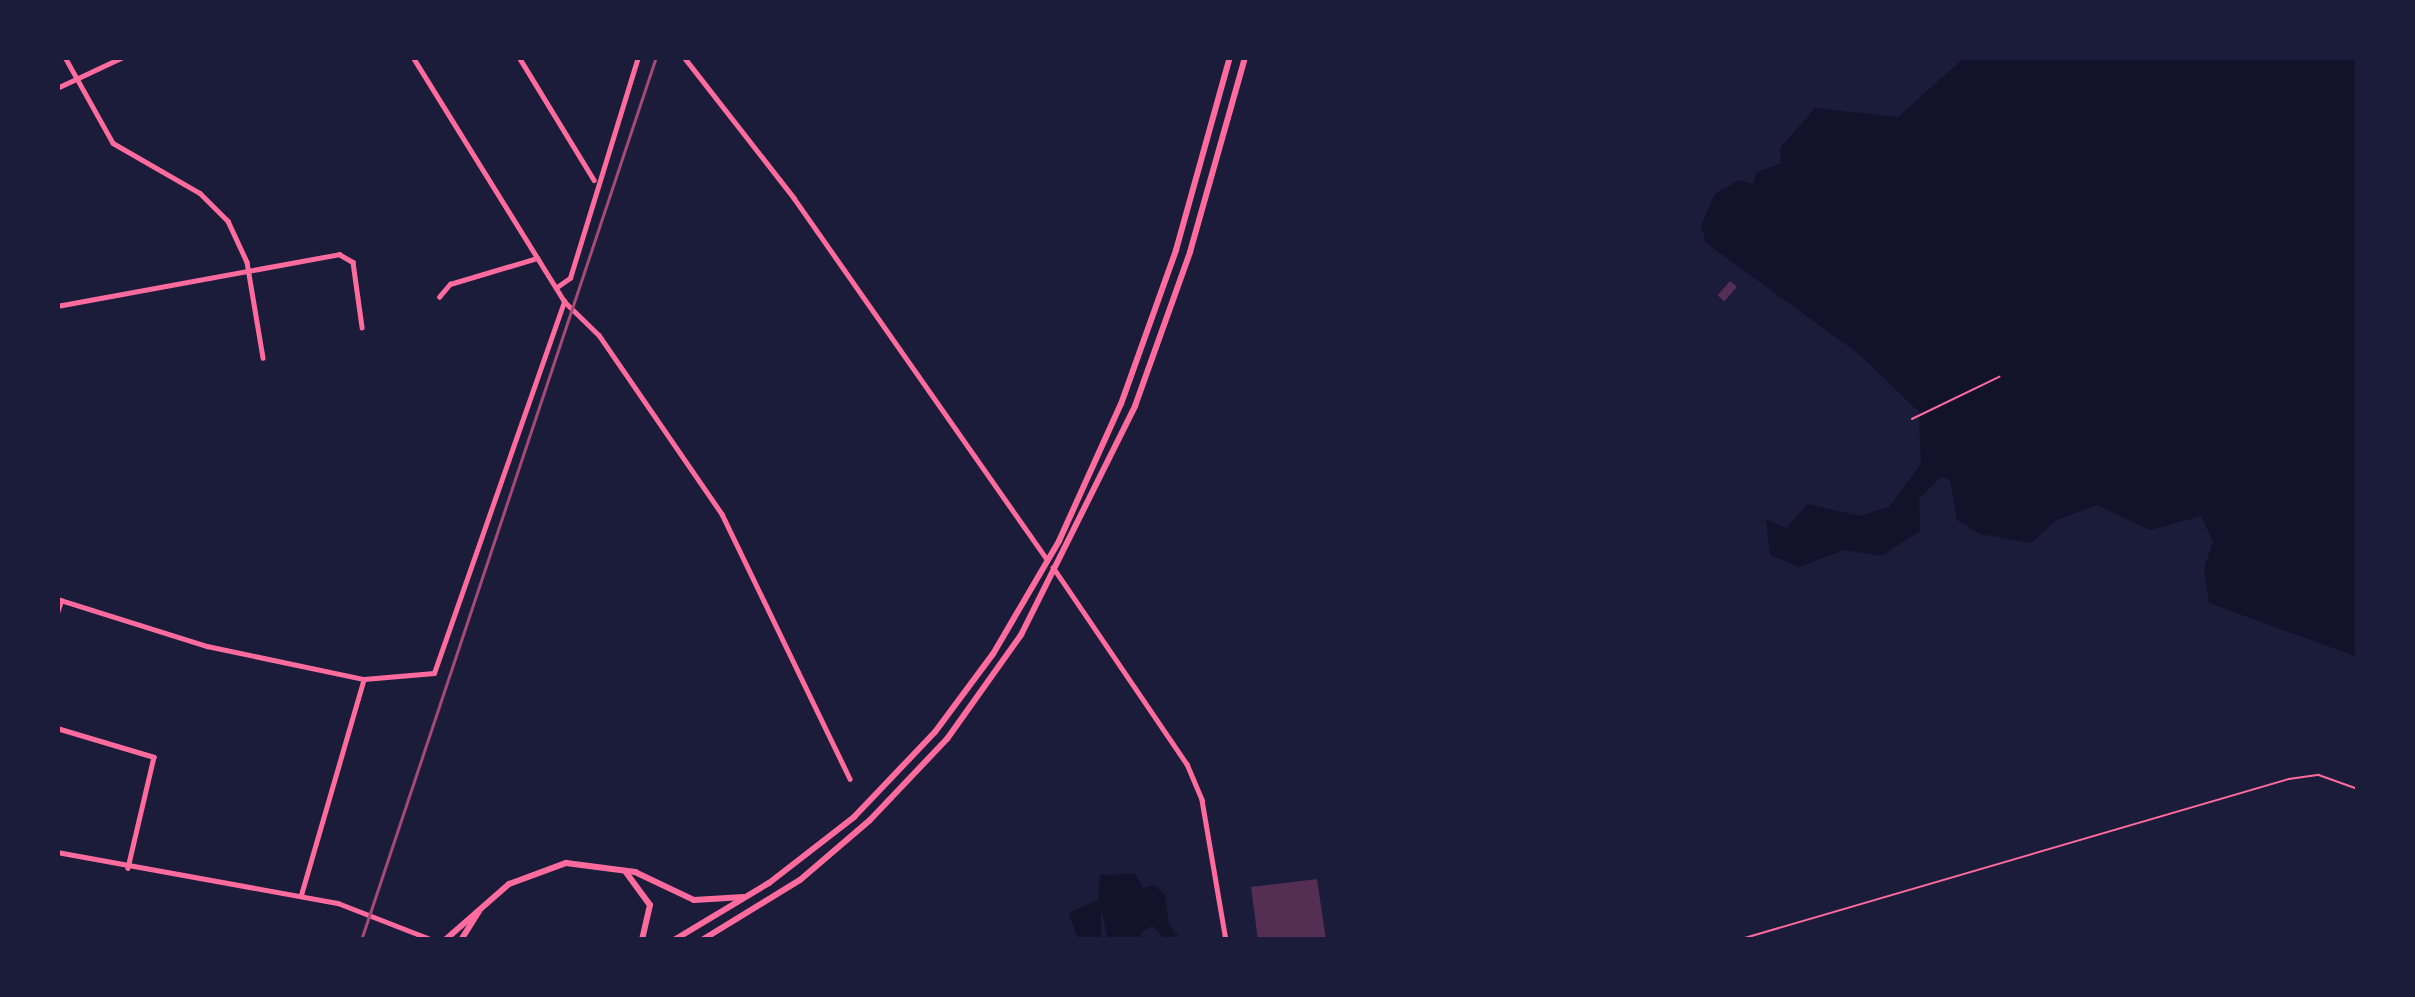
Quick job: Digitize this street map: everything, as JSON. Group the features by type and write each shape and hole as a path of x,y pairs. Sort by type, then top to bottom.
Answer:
{"highway":[{"path":"674,940 750,896 825,842 905,765 974,681 1039,578 1147,337 1231,57"},
{"path":"703,940 800,880 916,774 983,693 1048,588 1161,338 1245,57"},
{"path":"446,940 481,908 541,869 577,862 622,868 694,900 750,896"},
{"path":"622,868 650,904 642,940"},
{"path":"465,940 481,908"}],"street":[{"path":"65,57 112,143 221,212 250,274 263,358"},
{"path":"57,88 123,57"},
{"path":"413,57 564,301 599,335 722,514 850,779"},
{"path":"519,57 596,184"},
{"path":"556,287 570,278 638,57"},
{"path":"684,57 794,198 1187,764 1202,800 1226,940"},
{"path":"57,306 348,256 362,327"},
{"path":"439,297 450,284 537,258"},
{"path":"57,613 59,600 207,646 364,679 434,673 564,301"},
{"path":"302,895 364,679"},
{"path":"57,728 154,757 128,868"},
{"path":"57,852 302,895 378,914 433,940"}],"lane":[{"path":"1738,940 2289,779 2319,776 2358,788"}],"path":[{"path":"1912,419 1999,377"}],"shaded area":[{"path":"1965,57 2358,57 2358,657 2209,603 2204,568 2213,542 2201,516 2150,530 2097,505 2057,520 2031,543 1980,534 1957,520 1950,480 1941,477 1919,499 1920,531 1881,556 1844,550 1799,567 1770,555 1766,519 1786,528 1808,504 1859,516 1889,507 1921,464 1919,412 1859,354 1706,243 1701,225 1715,194 1739,180 1753,184 1757,172 1781,163 1780,148 1815,108 1898,117"},
{"path":"1135,874 1143,888 1154,885 1165,895 1169,925 1182,940 1167,940 1152,926 1140,933 1143,940 1108,940 1101,905 1101,940 1078,940 1069,913 1098,900 1100,875"}],"building":[{"path":"1730,281 1737,287 1724,301 1718,295"},
{"path":"1317,879 1326,940 1258,940 1251,887"}],"railway":[{"path":"361,940 656,57"}]}
